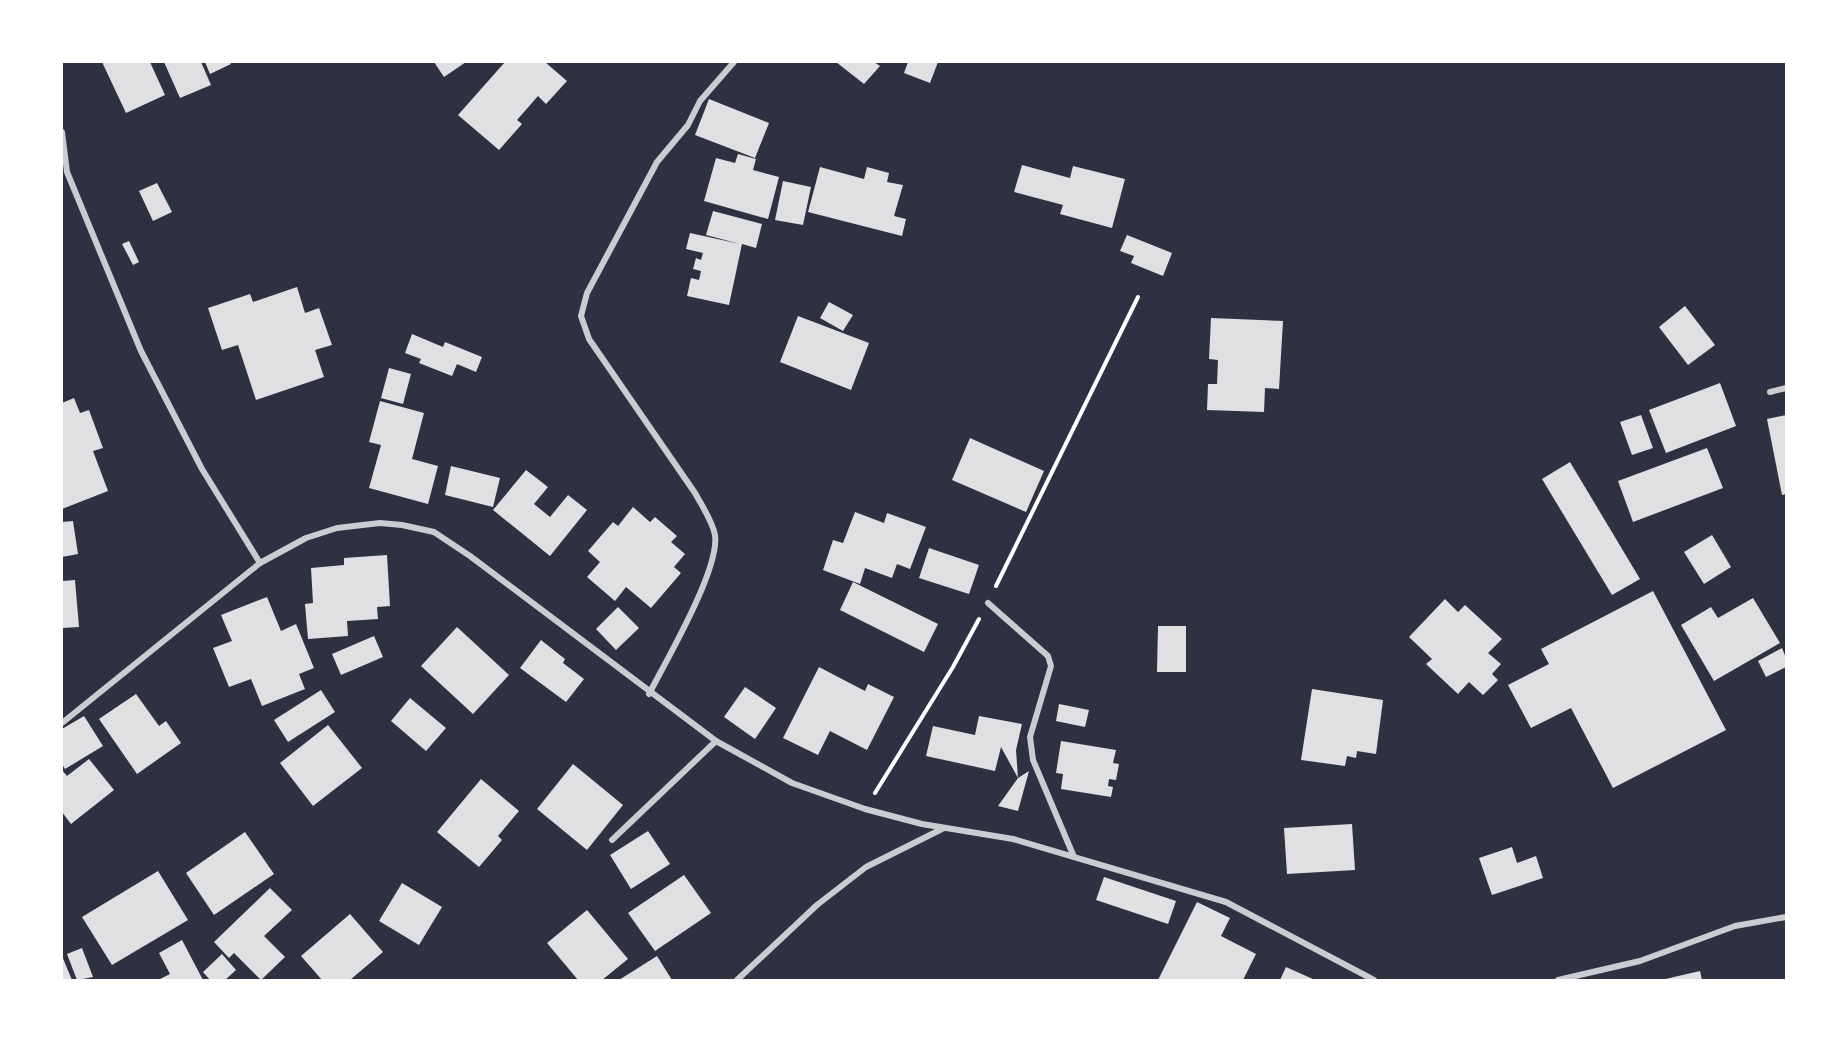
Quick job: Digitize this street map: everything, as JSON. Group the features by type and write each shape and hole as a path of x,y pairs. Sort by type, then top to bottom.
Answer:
{"street":[{"path":"650,694 707,579 716,537 710,519 695,493 589,339 581,316 587,293 657,162 688,125 700,101 734,62"},
{"path":"62,132 68,172 75,194 141,351 202,469 260,563"},
{"path":"1770,392 1786,388"},
{"path":"62,723 260,563 306,538 337,528 380,524 434,532 479,563 650,694 716,741 792,783 865,809 944,827 1013,839 1226,902 1374,981"},
{"path":"988,603 1048,656 1051,666 1030,737 1033,760 1074,857"},
{"path":"612,840 716,741"},
{"path":"737,981 817,905 866,867 944,827"},
{"path":"1558,981 1640,961 1735,926 1786,917"}],"path":[{"path":"865,809 953,668 988,603 1138,297"}],"building":[{"path":"102,62 150,62 165,95 126,113"},
{"path":"164,62 201,62 211,85 180,98"},
{"path":"205,62 230,62 231,64 210,74"},
{"path":"434,62 466,62 444,77"},
{"path":"505,62 545,62 567,81 546,104 538,96 517,120 522,124 499,150 458,115"},
{"path":"836,62 874,62 880,66 864,84"},
{"path":"908,62 938,62 930,83 904,73"},
{"path":"709,99 769,123 755,158 695,135"},
{"path":"738,154 756,159 753,170 779,177 768,219 704,201 716,158 735,163"},
{"path":"1022,165 1070,178 1073,166 1125,179 1112,228 1060,214 1063,205 1014,192"},
{"path":"820,167 864,179 867,167 889,173 887,182 903,185 894,216 906,219 902,236 808,212"},
{"path":"783,181 811,187 803,225 775,220"},
{"path":"157,183 172,212 153,221 139,191"},
{"path":"713,211 762,224 756,248 742,244 729,305 687,296 691,278 699,280 701,271 693,269 696,258 701,260 703,253 686,249 690,233 740,244 706,235"},
{"path":"1127,235 1172,253 1163,276 1131,263 1134,256 1120,251"},
{"path":"129,241 139,262 133,265 122,244"},
{"path":"297,287 305,313 319,308 332,345 315,350 324,377 256,400 238,345 222,350 208,308 250,294 253,302"},
{"path":"829,302 853,315 843,331 820,318"},
{"path":"1685,306 1715,345 1688,365 1659,327"},
{"path":"798,316 869,343 851,390 780,362"},
{"path":"1211,318 1283,321 1279,389 1265,388 1264,412 1207,410 1208,384 1217,384 1218,360 1209,359"},
{"path":"412,334 443,347 445,342 482,357 476,372 457,364 452,376 419,363 421,359 405,353"},
{"path":"389,368 411,374 403,404 381,398"},
{"path":"1720,383 1736,426 1666,453 1649,410"},
{"path":"74,398 80,413 89,410 103,448 93,451 108,491 62,509 62,403"},
{"path":"380,401 424,413 412,459 438,466 428,504 369,488 381,445 369,442"},
{"path":"1641,415 1653,448 1632,455 1620,422"},
{"path":"1786,415 1786,494 1782,495 1767,419"},
{"path":"970,438 1044,471 1026,512 952,480"},
{"path":"1707,448 1723,488 1633,522 1618,481"},
{"path":"1570,462 1640,579 1612,595 1542,479"},
{"path":"451,466 500,478 493,507 445,495"},
{"path":"526,470 548,487 534,504 550,517 568,495 587,510 550,556 493,510"},
{"path":"633,507 650,522 655,517 677,536 671,542 685,554 674,567 681,573 651,608 626,587 615,601 587,577 600,562 588,551 613,522 618,526"},
{"path":"855,512 884,523 887,513 926,527 910,569 897,564 892,578 865,568 860,584 823,570 833,540 843,543"},
{"path":"73,521 78,554 62,557 62,522"},
{"path":"1712,535 1731,567 1704,584 1684,552"},
{"path":"929,548 979,565 969,594 919,578"},
{"path":"387,555 390,606 377,607 378,619 347,621 348,636 308,639 305,604 313,603 311,568 344,565 344,558"},
{"path":"75,580 79,627 62,628 62,581"},
{"path":"853,582 938,624 924,652 840,610"},
{"path":"1653,591 1726,730 1613,788 1571,708 1531,728 1508,685 1549,664 1541,649"},
{"path":"267,597 281,631 296,624 314,668 299,674 305,689 262,706 251,679 229,687 213,648 232,641 221,615"},
{"path":"1753,598 1780,643 1714,681 1681,625 1711,607 1718,618"},
{"path":"1445,599 1458,612 1465,605 1502,639 1488,653 1501,664 1492,674 1498,680 1483,695 1469,682 1458,694 1426,664 1432,659 1409,637"},
{"path":"618,607 639,628 616,650 596,629"},
{"path":"1158,626 1186,626 1186,672 1157,672"},
{"path":"457,627 509,675 473,714 421,666"},
{"path":"374,636 383,657 341,675 332,654"},
{"path":"541,640 565,659 563,663 584,679 566,702 520,668"},
{"path":"1782,648 1786,658 1786,667 1766,677 1758,661"},
{"path":"819,667 865,691 868,684 894,697 867,750 830,731 818,755 783,738"},
{"path":"745,687 776,708 755,739 724,717"},
{"path":"1312,689 1383,700 1376,754 1357,751 1356,758 1347,756 1345,766 1301,760"},
{"path":"321,690 335,712 288,742 274,720"},
{"path":"136,694 159,726 166,721 181,743 137,774 99,719"},
{"path":"410,698 446,728 426,751 391,721"},
{"path":"1059,704 1089,710 1085,727 1056,721"},
{"path":"84,716 103,746 65,769 62,764 62,729"},
{"path":"979,716 1022,724 1016,750 1018,778 1001,747 995,771 926,756 933,726 975,735"},
{"path":"328,725 362,768 313,806 280,763"},
{"path":"1061,741 1116,750 1113,763 1119,764 1116,780 1109,779 1108,786 1113,787 1111,797 1061,789 1063,774 1056,773"},
{"path":"89,759 114,790 71,824 62,812 62,770 67,776"},
{"path":"573,764 623,805 587,850 537,809"},
{"path":"1029,771 1018,811 998,806 1018,778"},
{"path":"481,779 519,811 498,836 502,840 479,867 437,832"},
{"path":"1352,824 1355,870 1287,874 1284,828"},
{"path":"648,831 670,864 631,889 610,855"},
{"path":"245,832 274,874 214,915 186,873"},
{"path":"1512,847 1517,863 1536,856 1543,878 1492,895 1479,858"},
{"path":"158,871 188,920 112,965 82,917"},
{"path":"684,875 711,913 655,951 628,913"},
{"path":"1104,877 1176,901 1168,924 1096,900"},
{"path":"402,883 442,907 419,945 379,921"},
{"path":"270,888 292,910 264,936 285,957 261,980 234,953 229,958 214,942"},
{"path":"1197,902 1230,918 1221,936 1256,954 1243,980 1158,980"},
{"path":"587,910 628,959 602,980 578,980 547,943"},
{"path":"350,914 383,952 350,980 322,980 301,956"},
{"path":"182,940 203,980 158,980 170,974 159,953"},
{"path":"82,948 93,977 77,980 67,954"},
{"path":"222,954 236,970 225,980 210,980 203,972"},
{"path":"62,956 72,980 62,980"},
{"path":"657,956 672,980 619,980"},
{"path":"1286,967 1315,980 1280,980"},
{"path":"1700,971 1702,980 1661,980"}]}
